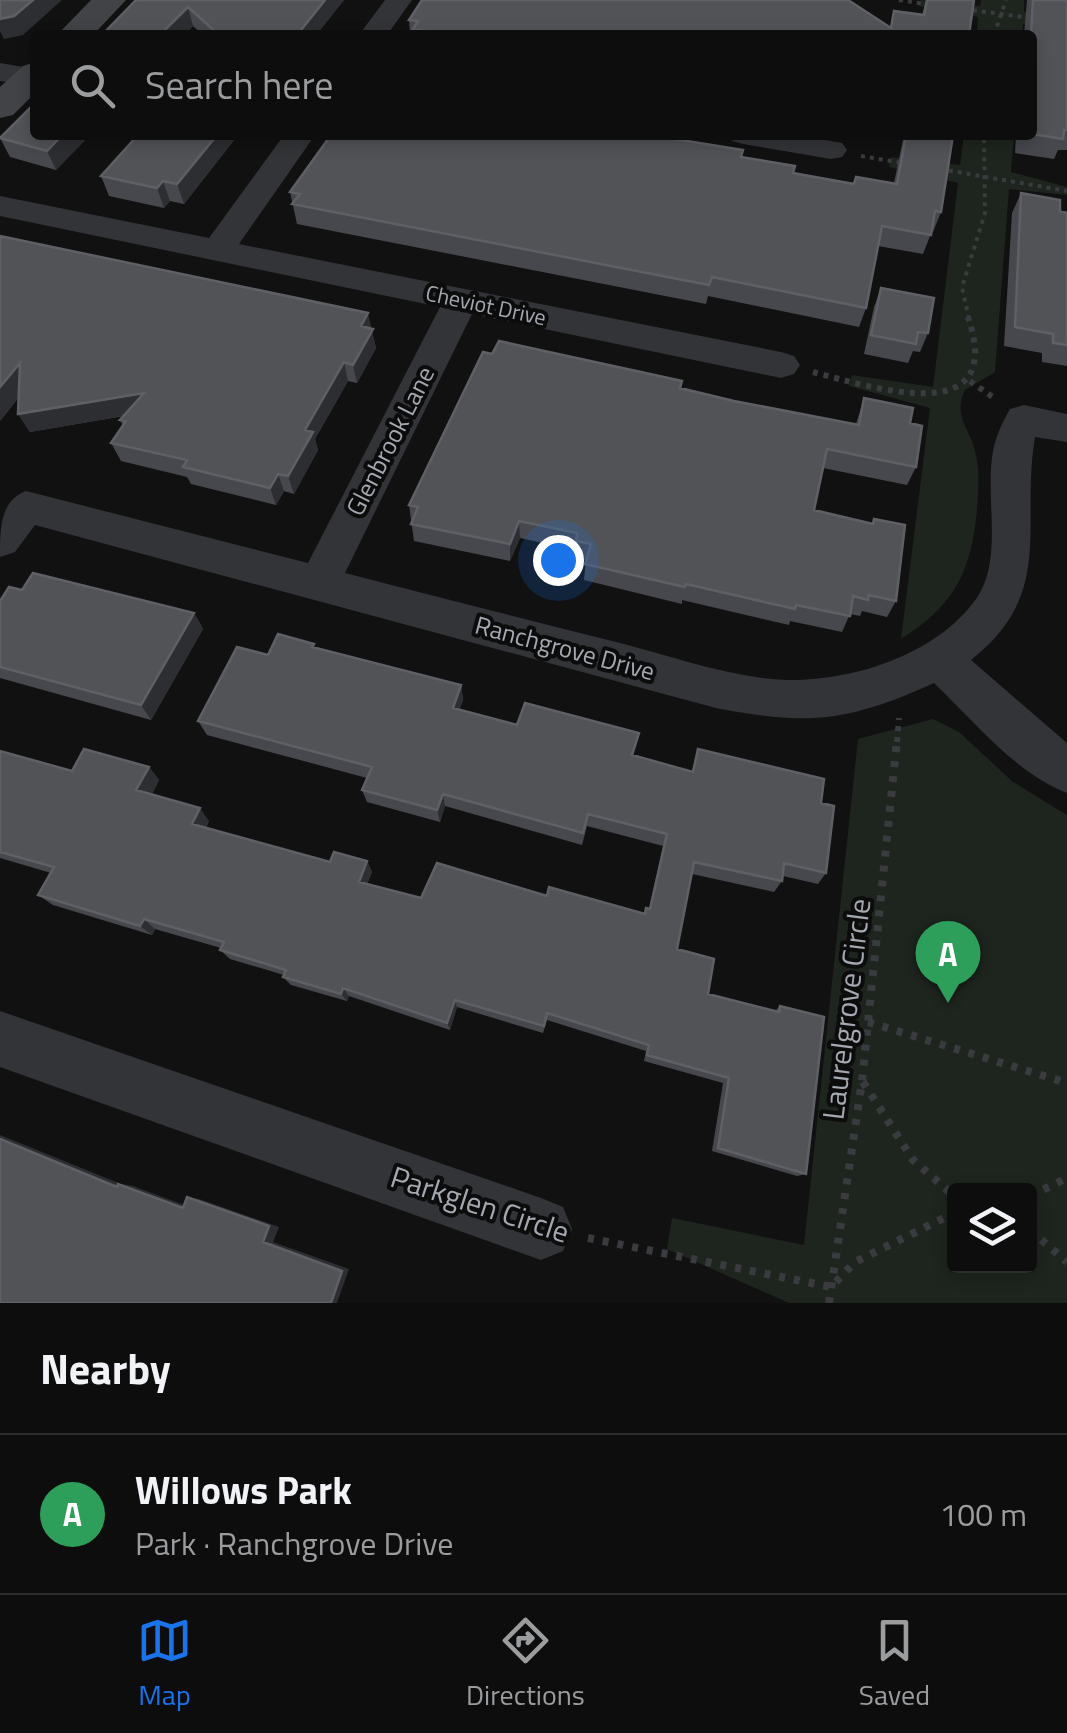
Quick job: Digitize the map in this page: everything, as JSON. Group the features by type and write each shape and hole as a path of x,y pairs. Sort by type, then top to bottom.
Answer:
{"street":[{"path":"79,30 110,0"},
{"path":"377,30 399,0"},
{"path":"0,107 22,74"},
{"path":"217,250 296,140"},
{"path":"772,140 831,150"},
{"name":"Cheviot Drive","path":"0,206 781,365"},
{"name":"Glenbrook Lane","path":"319,583 461,300"},
{"path":"1067,428 1024,419 1012,436 1014,542 1006,579 996,607 939,660 1029,743 1067,771"},
{"name":"Ranchgrove Drive","path":"13,523 319,583 716,688 784,700 828,698 872,687 939,660"},
{"name":"Parkglen Circle","path":"0,1039 541,1229"}],"path":[{"path":"899,0 1034,19"},
{"path":"996,30 1006,0"},
{"path":"781,365 923,394 942,394 970,381 979,364 976,336 961,293 963,276 982,234 984,140"},
{"path":"831,150 916,166"},
{"path":"933,168 1067,191"},
{"name":"Laurelgrove Circle","path":"829,1303 862,1081 899,718"},
{"path":"868,1022 1067,1083"},
{"path":"862,1081 904,1149 947,1192"},
{"path":"1037,1193 1067,1178"},
{"path":"831,1287 855,1262 947,1216"},
{"name":"Parkglen Circle","path":"541,1229 831,1287"},
{"path":"1037,1236 1067,1262"}],"shaded area":[{"path":"921,0 980,6 981,0 1024,0 1024,12 1067,20 1067,28 1023,24 1022,30 977,30 978,17 919,6"},
{"path":"963,140 1014,140 1011,172 1067,187 1067,195 1009,189 995,372 965,390 961,408 978,469 970,552 947,600 901,639 930,408 849,386 852,375 933,387 958,183 889,167 891,157 960,165"},
{"path":"933,719 959,732 1013,782 1067,815 1067,1303 789,1303 667,1249 672,1218 804,1245 858,739"}],"building":[{"path":"0,0 33,0 14,16 0,19"},
{"path":"136,0 325,0 301,30 213,30 188,7 165,30 107,30"},
{"path":"422,0 848,0 891,28 894,11 924,15 927,0 974,0 970,30 419,30 413,29 418,21 409,20"},
{"path":"1033,0 1067,0 1067,130 1063,139 1037,135 1037,30 1031,30"},
{"path":"30,108 30,140 57,140 47,151 0,138"},
{"path":"133,140 213,140 177,184 163,181 157,188 101,176"},
{"path":"327,140 681,140 743,150 741,157 795,166 793,173 854,184 856,177 897,184 905,140 952,140 941,212 935,211 931,235 882,226 866,308 712,277 709,285 292,204 300,194 290,192"},
{"path":"1021,193 1060,200 1060,211 1067,213 1067,345 1053,343 1053,334 1015,327"},
{"path":"0,236 368,313 361,326 373,329 353,365 344,362 305,430 313,432 288,476 278,474 270,488 183,467 187,460 111,443 126,421 120,420 144,393 18,414 20,363 0,387"},
{"path":"881,288 934,298 928,333 918,332 916,344 871,335"},
{"path":"499,341 682,381 680,388 734,401 859,425 864,398 913,408 910,423 922,426 916,467 827,449 814,510 873,524 874,519 905,525 896,601 853,596 850,616 796,605 795,609 585,564 591,544 576,541 577,533 519,521 510,544 411,524 418,507 409,505 483,352 492,354"},
{"path":"33,573 194,613 141,705 0,667 0,601 9,587 22,590"},
{"path":"278,634 314,644 312,647 461,685 453,708 517,725 525,703 639,733 632,755 693,772 698,749 824,779 821,803 834,806 826,873 784,863 782,881 694,862 677,949 714,959 708,994 779,1012 780,1006 824,1017 806,1174 718,1148 729,1078 647,1055 649,1045 547,1013 544,1026 455,1000 447,1023 343,988 341,994 283,977 286,970 220,950 224,942 144,919 140,926 38,895 54,867 0,852 0,751 72,771 84,749 149,767 136,790 200,808 192,824 330,862 334,852 367,861 359,882 421,898 437,863 547,896 549,887 645,914 646,908 650,909 667,834 588,814 583,833 443,794 437,810 362,790 372,767 198,721 237,647 268,655"},
{"path":"0,1139 117,1187 118,1184 183,1208 187,1197 269,1226 263,1242 342,1271 331,1303 0,1303"}],"place":[{"name":"Willows Park","path":"948,1003"}]}
